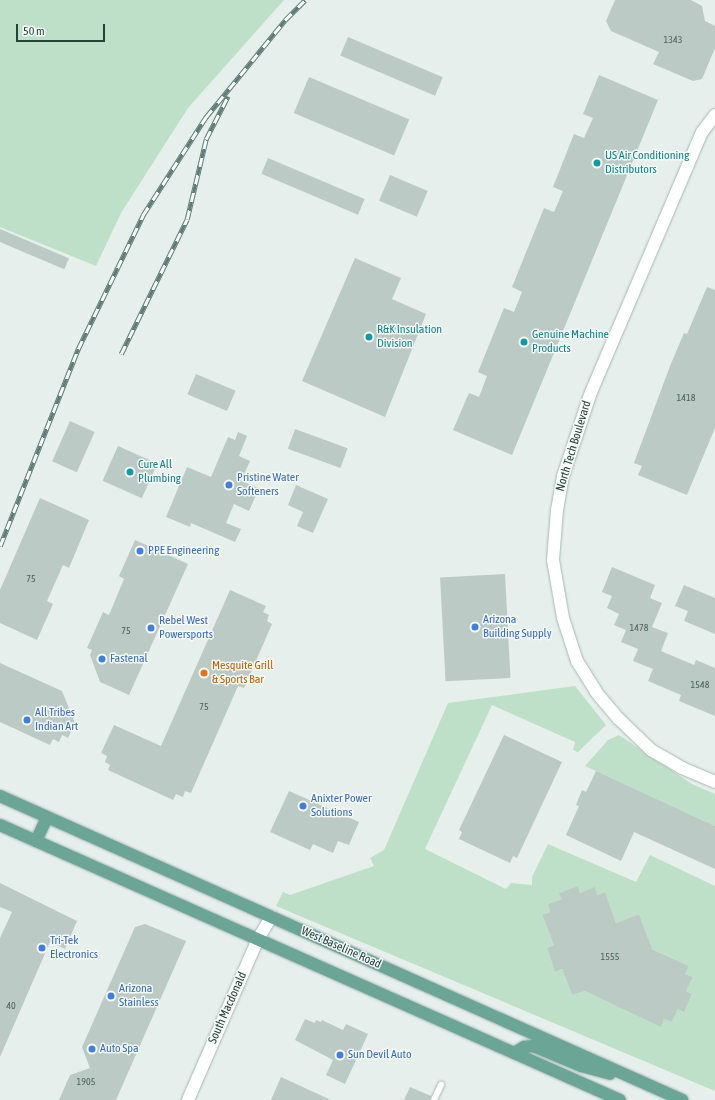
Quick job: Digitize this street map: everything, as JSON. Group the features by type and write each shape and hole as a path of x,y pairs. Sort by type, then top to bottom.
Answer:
{"main road":[{"name":"West Baseline Road","path":"0,796 682,1100"},
{"path":"36,841 47,817"},
{"path":"0,825 620,1100"},
{"path":"514,1053 524,1047 533,1046 581,1066 640,1081"}],"street":[{"name":"North Tech Boulevard","path":"715,116 702,132 591,392 563,476 557,510 553,560 563,618 577,662 596,692 619,719 651,750 682,768 715,782"},
{"name":"South Macdonald","path":"188,1100 258,939 271,917"}],"lane":[{"path":"434,1100 441,1085"}],"green space":[{"path":"0,0 284,0 188,108 121,213 96,266 0,227"},
{"path":"575,686 606,725 578,752 573,750 575,742 492,705 425,849 506,889 511,883 532,885 532,877 548,844 636,882 650,855 715,886 715,1091 276,906 283,892 290,895 374,866 370,858 384,850 448,703","holes":["578,886 580,893 594,888 597,895 605,892 616,923 639,914 648,938 642,944 689,966 685,974 693,977 686,991 692,994 684,1011 678,1009 672,1022 664,1019 661,1026 585,991 572,995 562,969 555,972 547,948 554,945 542,915 550,912 548,904 562,899 560,893"]},
{"path":"619,735 692,784 715,794 715,826 585,766 608,740"}],"building":[{"path":"615,0 691,0 702,6 705,21 715,26 715,48 702,79 693,81 653,64 659,52 611,31 606,21"},
{"path":"348,37 443,77 435,96 340,55"},
{"path":"599,75 658,100 512,455 453,430 469,393 479,397 487,376 478,372 504,308 514,312 522,292 512,287 544,208 554,212 563,191 553,187 574,134 584,138 593,118 583,114"},
{"path":"309,77 409,120 394,155 294,113"},
{"path":"268,158 365,199 358,215 261,174"},
{"path":"390,175 428,191 417,217 379,201"},
{"path":"0,229 69,258 64,269 0,242"},
{"name":"R&K Insulation Division","path":"355,258 401,278 392,299 426,314 385,417 302,381"},
{"path":"707,287 715,290 715,428 687,495 638,475 642,466 634,463 670,366 684,333 687,334"},
{"path":"196,374 236,391 227,411 187,394"},
{"path":"70,421 95,432 77,472 52,461"},
{"path":"295,429 348,448 340,468 288,449"},
{"name":"Pristine Water Softeners","path":"238,432 247,436 239,456 250,461 241,481 259,488 249,511 234,504 226,523 241,529 235,542 191,523 190,527 166,517 187,467 211,477 228,437 235,440"},
{"name":"Cure All Plumbing","path":"118,446 157,463 142,498 103,481"},
{"path":"296,485 328,499 313,533 297,526 303,512 288,505"},
{"path":"40,498 89,520 69,568 63,565 47,601 53,604 37,640 0,623 0,590"},
{"path":"135,540 188,564 129,695 100,682 90,655 92,650 87,648 103,612 109,615 124,579 119,576"},
{"path":"612,567 655,585 650,598 662,603 652,627 668,633 661,651 694,665 696,660 715,668 715,716 679,701 681,695 648,681 653,669 633,661 638,649 621,642 626,630 614,625 619,614 607,608 612,596 602,592"},
{"name":"Arizona Building Supply","path":"505,574 510,678 446,681 440,577"},
{"path":"684,585 715,598 715,634 684,621 688,611 675,606"},
{"path":"230,590 266,606 263,612 269,615 267,621 272,624 244,688 238,686 191,793 185,791 183,797 176,794 173,800 108,770 110,765 105,762 107,756 101,753 114,725 161,746"},
{"path":"0,663 62,691 75,723 68,738 62,735 59,742 53,739 50,745 0,722"},
{"path":"504,735 562,762 517,858 513,856 510,863 459,839 462,832 459,830"},
{"path":"596,771 715,826 715,869 634,832 621,861 566,835 579,806 576,805 582,790 586,792"},
{"name":"Anixter Power Solutions","path":"289,791 359,822 349,845 338,841 333,853 313,844 310,850 270,832"},
{"path":"0,883 77,921 65,949 50,942 0,1057 0,938 12,912 0,907"},
{"path":"578,886 580,893 595,887 597,895 605,892 616,923 639,914 652,949 689,966 685,974 693,977 686,991 692,994 684,1012 678,1009 672,1022 664,1019 661,1027 585,991 572,995 562,969 555,972 547,948 554,945 542,915 550,912 548,904 562,899 559,893"},
{"path":"145,924 186,941 116,1100 59,1100 70,1075 90,1068 82,1047 135,927"},
{"name":"Sun Devil Auto","path":"305,1019 315,1023 316,1020 321,1022 322,1020 343,1030 346,1024 368,1034 345,1084 326,1075 333,1060 295,1040"},
{"path":"281,1077 331,1100 271,1100"},
{"path":"410,1087 431,1096 430,1100 404,1100"}],"railway":[{"path":"0,546 78,349 143,215 206,117 285,20 305,0"},
{"path":"121,354 187,219 206,139 228,96"}],"place":[{"name":"US Air Conditioning Distributors","path":"597,163"},
{"name":"R&K Insulation Division","path":"369,337"},
{"name":"Genuine Machine Products","path":"524,342"},
{"name":"Cure All Plumbing","path":"130,472"},
{"name":"Pristine Water Softeners","path":"229,485"},
{"name":"PPE Engineering","path":"140,551"},
{"name":"Arizona Building Supply","path":"475,627"},
{"name":"Rebel West Powersports","path":"151,628"},
{"name":"Fastenal","path":"102,659"},
{"name":"Mesquite Grill & Sports Bar","path":"204,673"},
{"name":"All Tribes Indian Art","path":"27,720"},
{"name":"Anixter Power Solutions","path":"303,806"},
{"name":"Tri-Tek Electronics","path":"42,948"},
{"name":"Arizona Stainless","path":"111,996"},
{"name":"Auto Spa","path":"92,1049"},
{"name":"Sun Devil Auto","path":"340,1055"}]}
